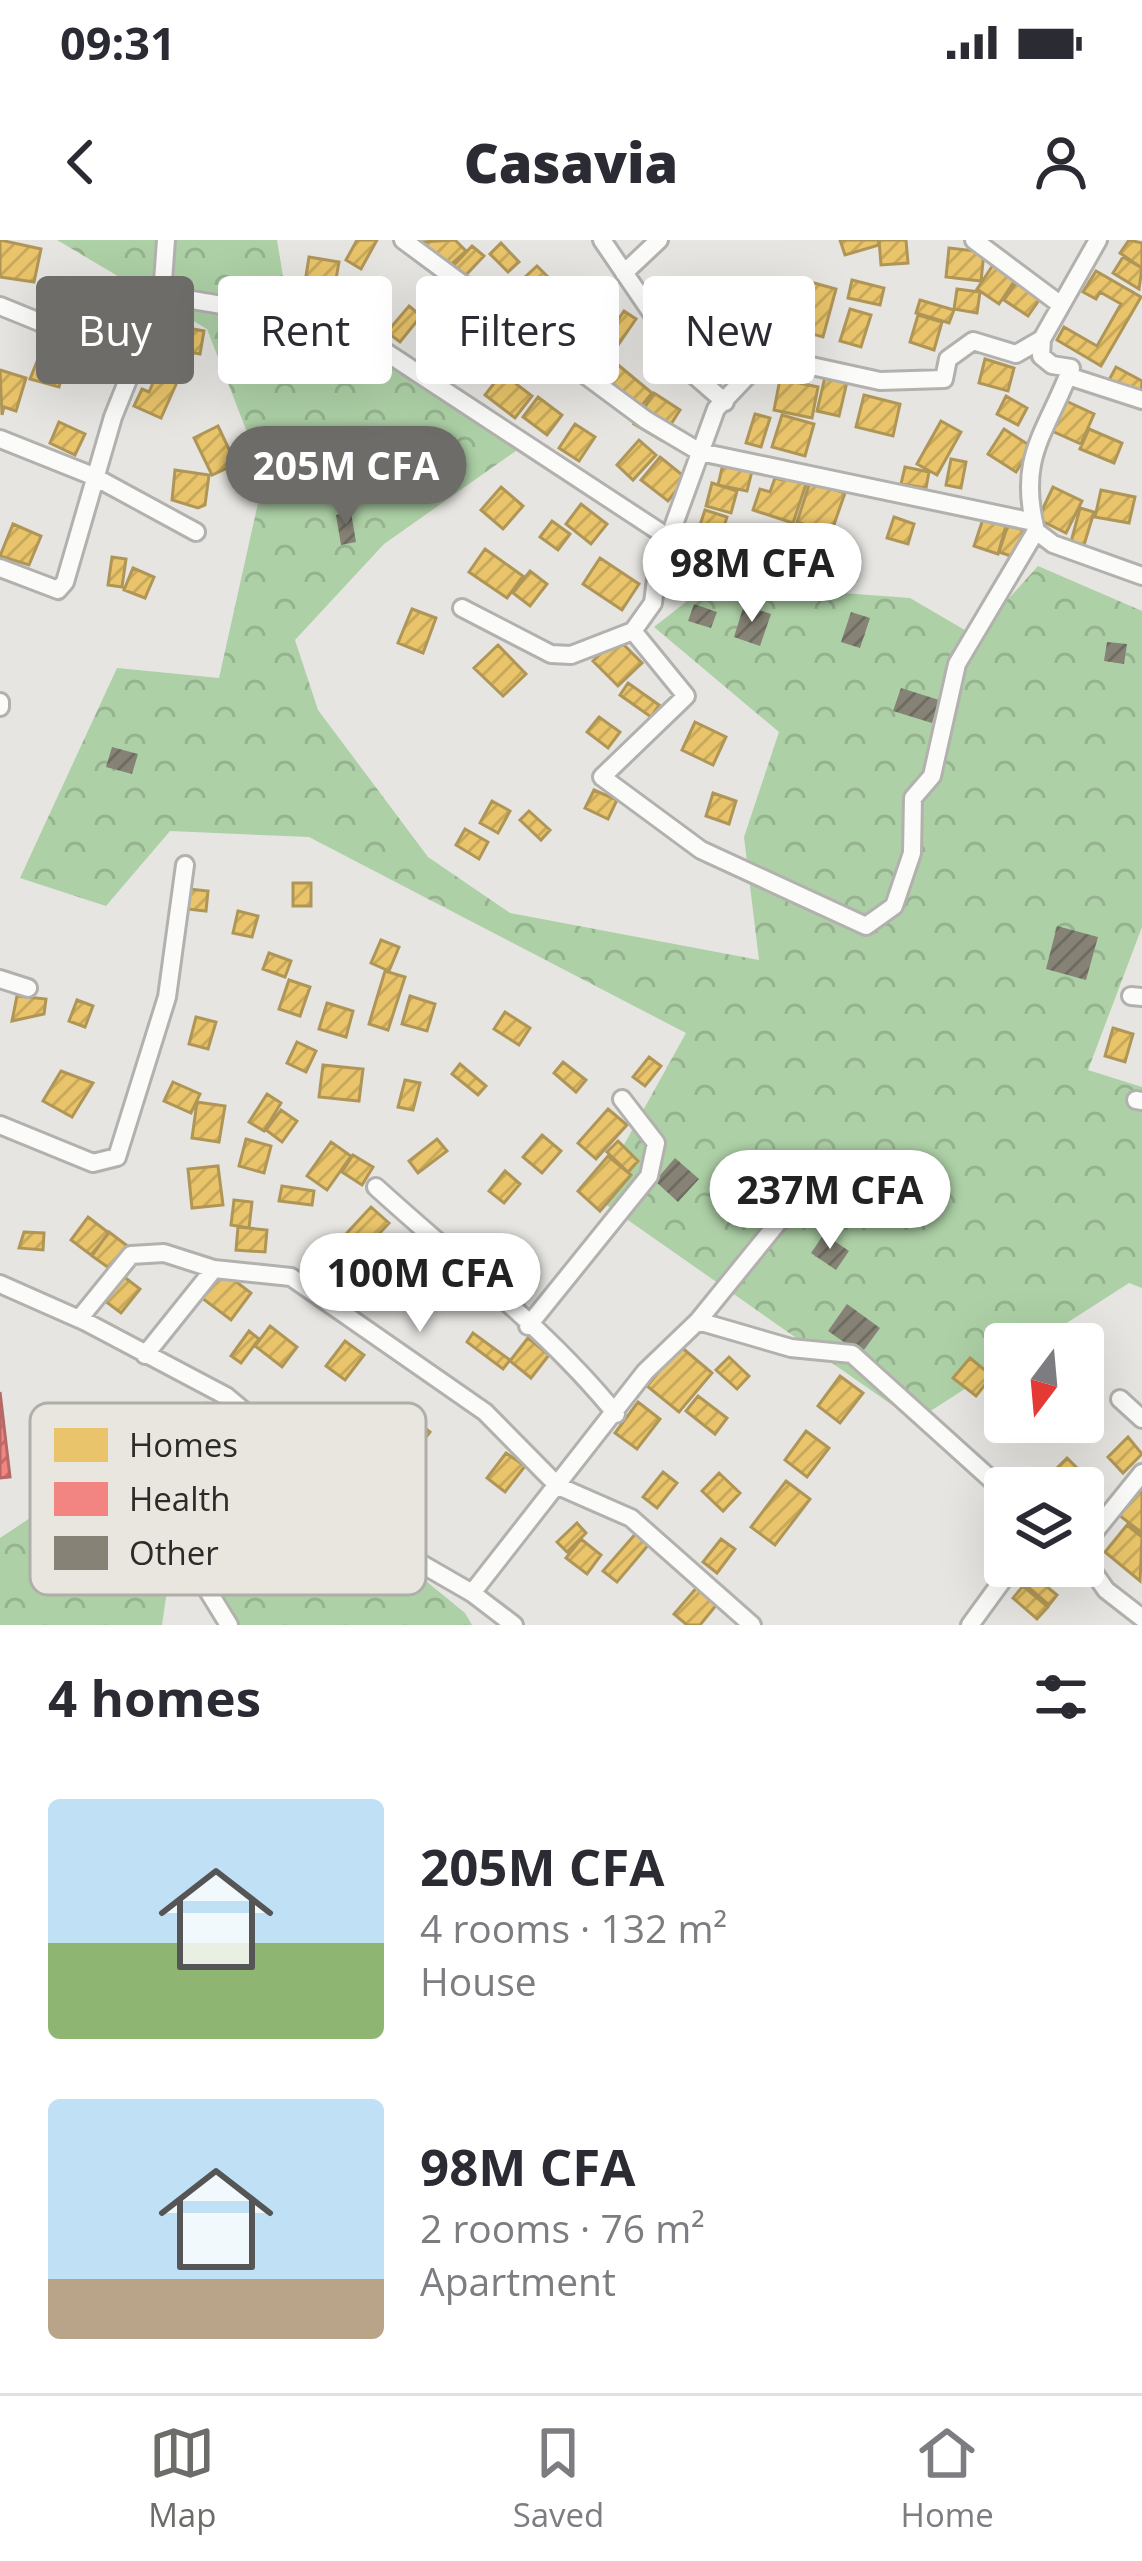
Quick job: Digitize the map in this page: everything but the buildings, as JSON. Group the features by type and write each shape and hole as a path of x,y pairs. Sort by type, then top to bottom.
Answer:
{"street":[{"path":"163,276 166,240"},
{"path":"403,240 646,420 700,452 1035,527 1054,544 1142,576"},
{"path":"602,240 694,375 725,402"},
{"path":"625,273 659,240"},
{"path":"974,240 1061,305"},
{"path":"633,632 686,696 602,777 701,850 866,926 894,906 912,853 913,798 932,776 957,664 1035,527 1030,454 1071,368 1042,356 1042,338 1087,268 1098,240"},
{"path":"194,301 246,309 372,343 669,538"},
{"path":"0,306 36,321"},
{"path":"462,608 551,654 571,655 633,632 653,602 669,538 716,410 754,369 775,358 880,381 926,382 944,379 948,359 973,340 1016,353 1042,338"},
{"path":"1068,376 1142,400"},
{"path":"0,568 58,590 65,582 93,476 125,384"},
{"path":"0,440 93,476 196,532"},
{"path":"0,1125 92,1163 117,1157 167,997 185,865"},
{"path":"0,979 28,988"},
{"path":"528,1326 649,1176 656,1143 638,1113 622,1099"},
{"path":"376,1187 528,1326 567,1353 616,1414"},
{"path":"472,1593 645,1372 698,1321 780,1220"},
{"path":"80,1319 131,1255 164,1252 214,1269 291,1277 485,1412 558,1486 631,1518 752,1625"},
{"path":"145,1355 214,1269"},
{"path":"0,1284 80,1319 234,1403"},
{"path":"698,1321 791,1348 852,1354 984,1473"},
{"path":"1120,1399 1142,1419"},
{"path":"1104,1520 1142,1473"},
{"path":"426,1567 514,1625"},
{"path":"970,1625 998,1587"},
{"path":"1104,1587 1136,1619"},
{"path":"211,1595 229,1625"}],"green space":[{"path":"57,240 277,240 283,276 218,276 218,357 207,329 194,321 194,276 118,276"},
{"path":"392,367 520,448 384,544 295,640 318,710 428,857 510,913 759,960 744,837 779,732 654,627 710,583 910,598 975,636 1038,566 1142,611 1142,927 1088,1070 1142,1087 1142,1288 1129,1283 1067,1323 984,1323 984,1377 915,1421 595,1197 686,1033 309,837 170,831 106,906 20,878 117,668 219,678 264,476 228,384 392,384"},
{"path":"30,1518 30,1595 166,1595 162,1625 0,1625 0,1538"},
{"path":"426,1581 465,1613 472,1625 227,1625 203,1595 426,1595"}]}
